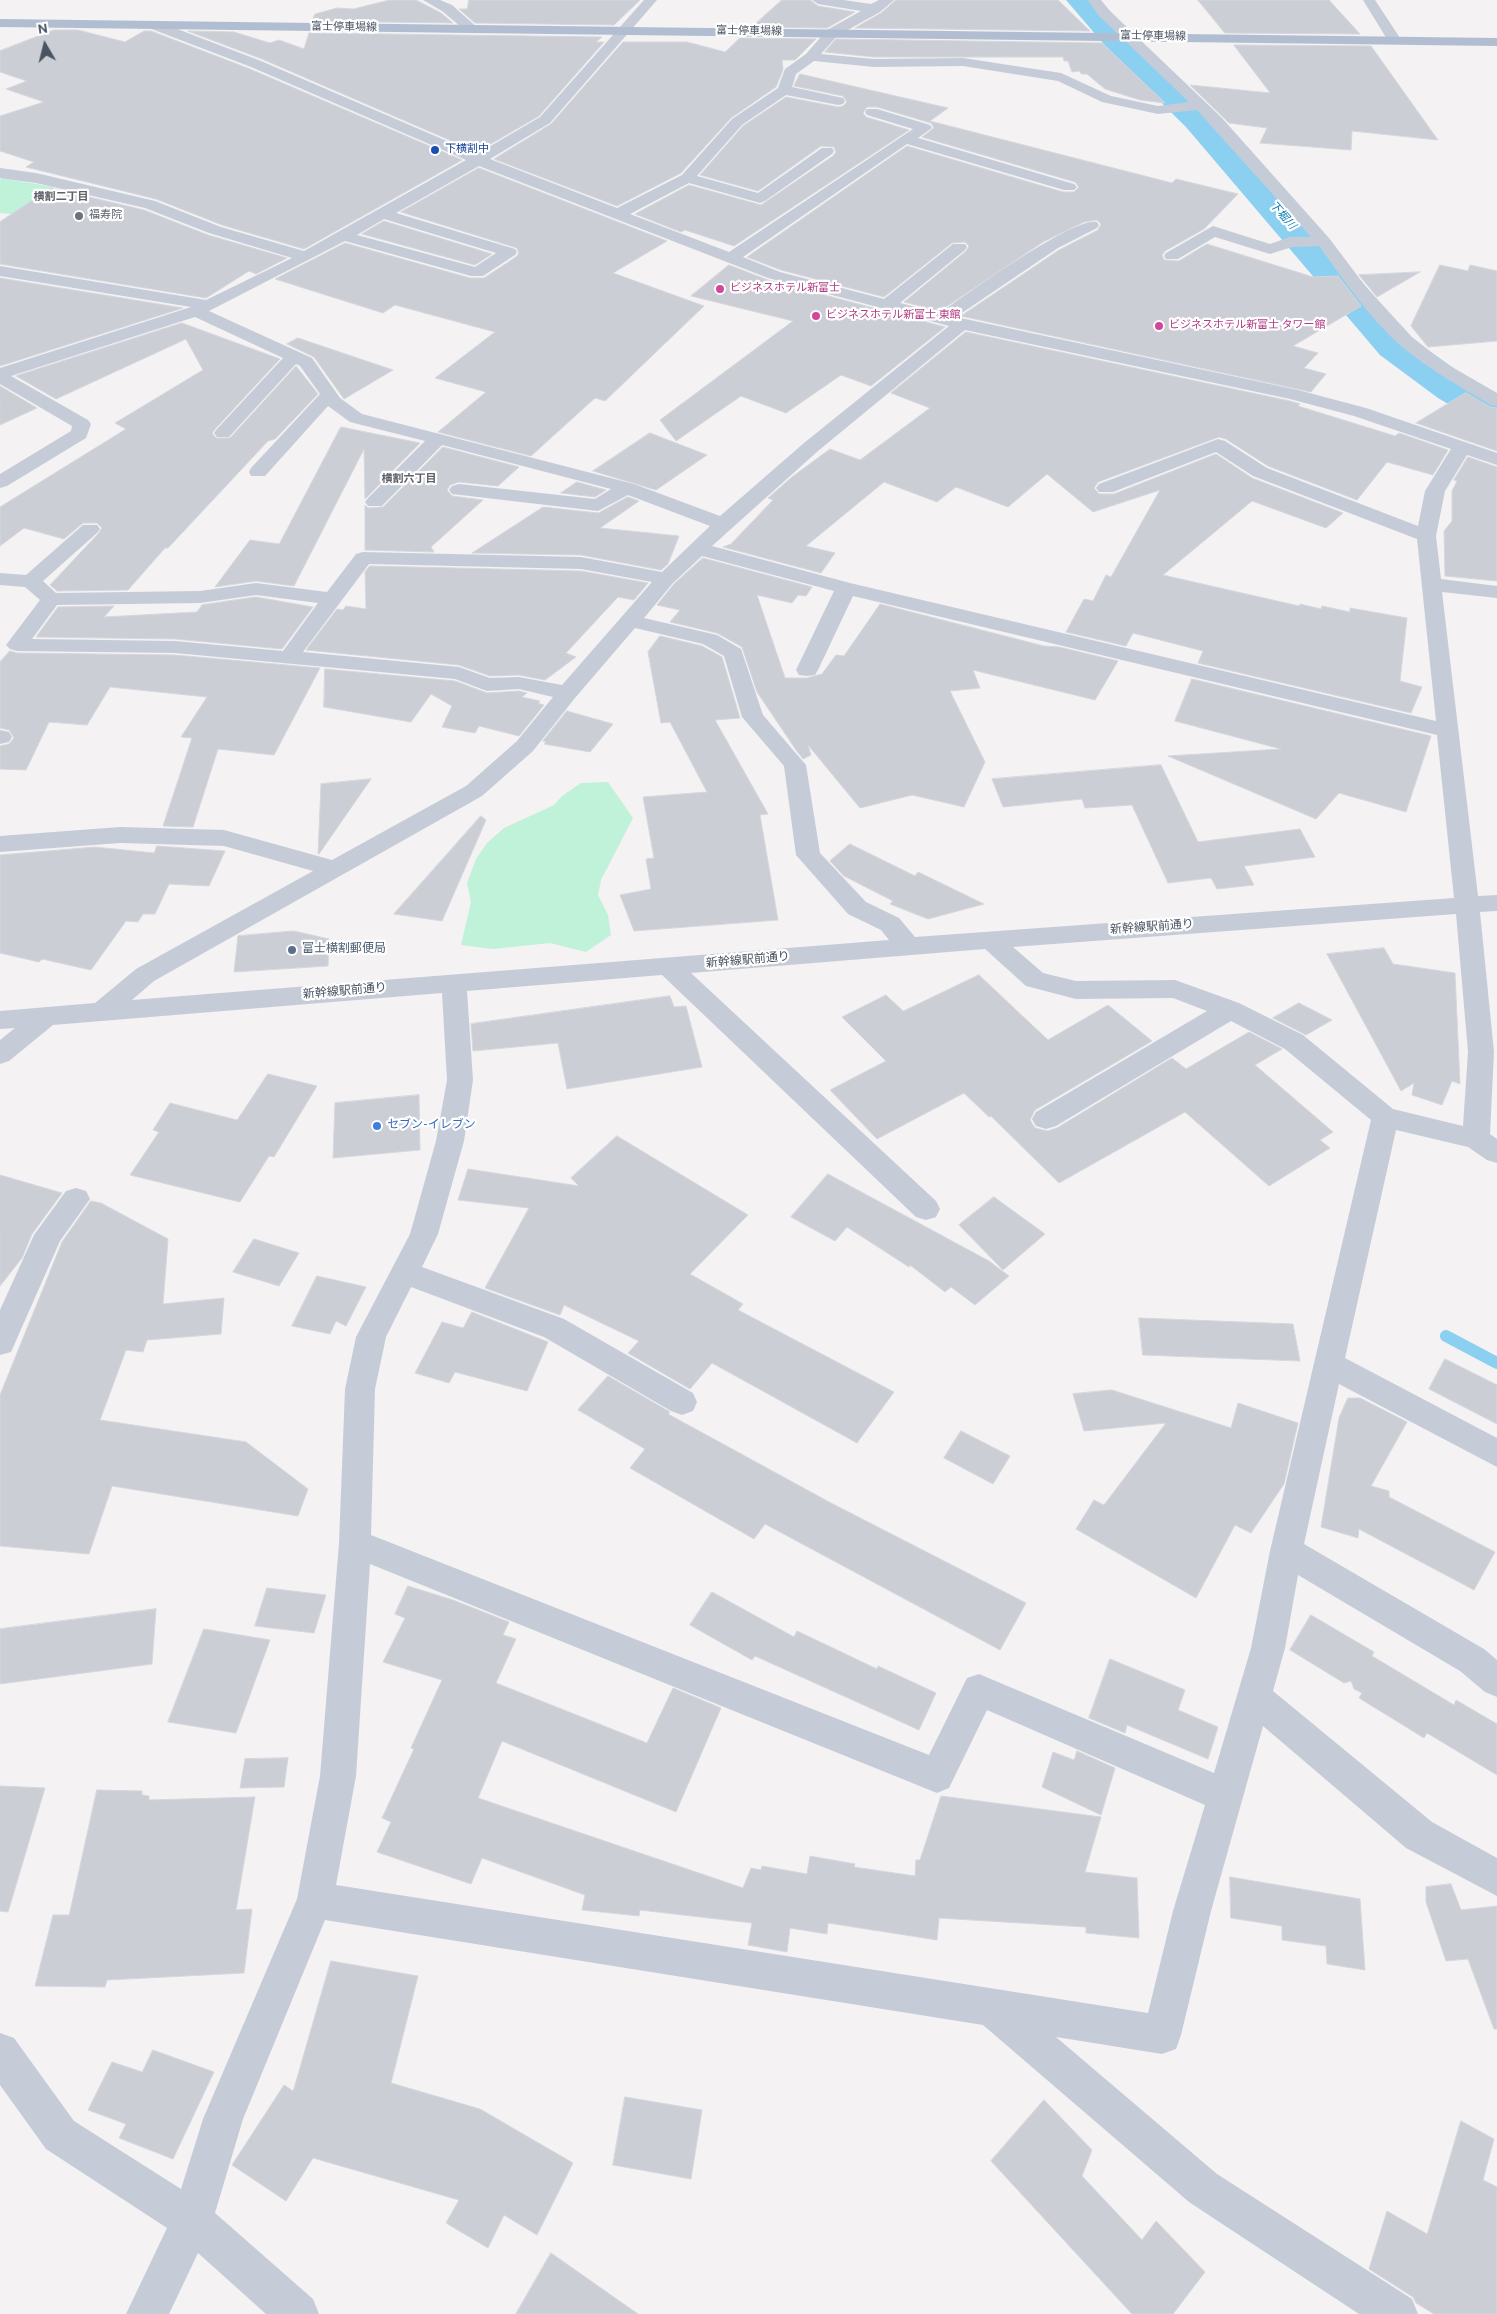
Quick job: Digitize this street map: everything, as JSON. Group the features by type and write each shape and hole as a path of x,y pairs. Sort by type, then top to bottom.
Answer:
{"main road":[{"name":"富士停車場線","path":"0,24 1497,42"}],"street":[{"path":"429,0 447,8 472,29"},
{"path":"0,376 42,360 202,308 306,258 478,160 545,120 651,0"},
{"path":"818,0 875,9"},
{"path":"618,214 687,178 737,122 784,90 790,72 811,57 832,33 888,0"},
{"path":"1094,0 1104,14 1217,121 1322,241 1360,291 1406,340 1439,367 1497,401"},
{"path":"1369,0 1396,41"},
{"path":"154,25 256,64 478,160 730,260 774,275 962,324 1292,394 1360,412 1497,459"},
{"path":"811,57 874,63 963,62 1061,77 1107,99 1158,110 1199,105"},
{"path":"784,90 838,101"},
{"path":"730,260 905,139 925,128 872,112"},
{"path":"905,139 1069,187"},
{"path":"687,178 760,198 827,151"},
{"path":"0,174 36,178 150,204 214,230 306,258"},
{"path":"344,236 476,273 509,252 383,214"},
{"path":"942,319 1052,245 1091,225"},
{"path":"1172,256 1213,231 1270,249 1290,242 1322,241"},
{"path":"887,305 959,247"},
{"path":"0,272 202,308 306,362 334,402 356,418 627,488 723,524"},
{"path":"101,1012 145,975 474,791 525,746 666,579 700,549 723,524 811,447 962,324"},
{"path":"223,433 294,356"},
{"path":"0,359 42,360"},
{"path":"0,376 82,424 80,434 0,482"},
{"path":"258,472 329,395"},
{"path":"375,502 439,438"},
{"path":"1106,488 1218,445 1260,472 1426,536"},
{"path":"990,940 1035,980 1076,990 1175,989 1230,1008 1294,1042 1385,1117 1486,1146 1481,1052 1467,905 1426,536 1435,491 1462,446"},
{"path":"459,490 598,505 627,488"},
{"path":"31,581 90,529"},
{"path":"700,549 846,588 1448,731"},
{"path":"288,658 362,558 581,564 666,579"},
{"path":"0,579 31,581 51,598 200,597 256,589 332,598"},
{"path":"1430,584 1497,592"},
{"path":"807,670 846,588"},
{"path":"51,598 18,645 175,648 459,673 487,685 519,683 568,693"},
{"path":"631,621 710,639 734,653 753,717 795,765 808,855 857,908 890,924 910,948"},
{"path":"0,844 120,835 224,838 334,869"},
{"name":"新幹線駅前通り","path":"0,1020 454,983 670,968 990,940 1497,903"},
{"path":"670,968 926,1209"},
{"path":"147,2314 192,2220 223,2119 316,1900 338,1776 355,1543 360,1389 370,1336 424,1234 450,1141 460,1080 454,983"},
{"path":"0,998 3,999 0,1010"},
{"path":"1046,1120 1230,1008"},
{"path":"0,1054 47,1016"},
{"path":"316,1900 1162,2035 1192,1911 1268,1648 1286,1552 1385,1117"},
{"path":"0,1343 48,1235 76,1199"},
{"path":"404,1272 554,1328 682,1402"},
{"path":"1328,1363 1497,1453"},
{"path":"355,1543 937,1776 979,1690 1224,1795"},
{"path":"1286,1552 1472,1660 1497,1681"},
{"path":"1255,1698 1419,1835 1497,1878"},
{"path":"992,2007 1203,2188 1397,2314"},
{"path":"0,2052 60,2135 192,2220 298,2314"}],"green space":[{"path":"2,178 54,187 12,214 0,213 0,180"},
{"path":"608,782 633,818 601,880 598,895 608,915 611,935 586,952 550,943 493,949 461,945 471,902 467,883 476,859 487,843 504,828 554,805 562,796 581,783"}],"building":[{"path":"390,0 416,0 441,13 453,23 312,21 315,14 337,8 353,9"},
{"path":"469,0 640,0 614,25 475,23 459,9 467,9"},
{"path":"782,0 810,0 818,6 855,12 827,28 752,27"},
{"path":"896,0 1058,0 1090,31 855,28 881,13"},
{"path":"1198,0 1329,0 1360,34 1225,33"},
{"path":"54,30 78,30 125,42 144,31 151,31 250,69 462,160 304,249 222,225 156,199 26,167 34,162 0,151 0,116 44,102 6,89 27,81 0,72 0,51"},
{"path":"188,31 234,32 270,43 279,40 304,49 309,33 602,37 596,42 604,42 539,116 477,152 262,59"},
{"path":"740,38 816,39 795,60 782,60 783,70 776,87 731,118 681,173 617,206 494,159 551,124 623,42 687,42 725,52"},
{"path":"836,39 1102,43 1165,103 1140,100 1105,89 1087,74 1081,74 1080,71 1072,72 1068,61 1064,61 1063,57 874,57 825,52"},
{"path":"1234,45 1371,46 1438,140 1352,131 1351,150 1260,143 1267,128 1229,123 1190,85 1270,93"},
{"path":"800,74 948,108 930,121 1172,183 1176,179 1238,194 1204,229 1165,251 1162,255 1164,260 1179,261 1207,244 1313,277 1338,276 1361,306 1293,346 1318,353 1304,368 1326,374 1311,392 961,316 1059,250 1098,230 1101,224 1097,220 1084,222 1043,242 940,311 904,302 966,251 969,246 965,242 952,243 884,297 781,270 747,257 907,146 1063,192 1074,192 1079,187 1075,182 922,137 934,128 931,123 877,107 867,107 863,113 866,117 909,130 734,246 685,230 681,232 635,214 689,185 761,205 833,156 836,152 834,147 821,146 758,191 700,175 743,126 786,97 838,107 843,106 847,102 843,96 794,86"},
{"path":"479,168 667,241 613,273 704,306 605,401 595,398 531,456 438,432 486,392 435,378 495,332 395,305 383,313 275,279 345,243 470,278 484,278 516,257 519,253 517,248 401,212"},
{"path":"51,188 144,210 208,235 287,258 256,274 249,271 206,298 0,264 0,222"},
{"path":"384,221 492,254 475,265 362,234"},
{"path":"729,265 768,280 945,327 871,386 841,375 786,413 741,396 676,441 660,420 793,321 691,296"},
{"path":"1440,265 1468,271 1470,265 1497,271 1497,341 1428,347 1411,326"},
{"path":"1420,272 1377,297 1359,275"},
{"path":"0,278 183,308 0,366"},
{"path":"182,323 280,359 216,428 212,433 216,438 230,438 296,366 318,394 275,439 268,441 168,548 165,548 128,590 57,591 50,585 102,528 97,523 83,523 64,539 24,528 0,546 0,507 126,429 115,423 203,370 186,339 56,399 16,376"},
{"path":"966,332 1290,401 1300,404 1298,406 1395,436 1399,433 1448,450 1433,475 1387,462 1357,500 1268,466 1226,439 1219,437 1098,482 1094,488 1099,494 1114,494 1216,454 1252,478 1343,513 1326,528 1252,501 1163,575 1299,606 1300,604 1321,609 1322,606 1350,612 1350,608 1407,618 1400,681 1422,687 1411,713 1198,663 1203,651 1133,633 1126,646 1066,632 1084,599 1093,601 1106,575 1111,577 1160,490 1093,512 1047,474 1008,507 956,487 937,502 884,482 806,546 835,553 821,573 723,547 731,544 773,500 768,498 792,477 830,449 860,460 930,408 891,393"},
{"path":"298,338 393,370 344,399 314,357 287,344"},
{"path":"0,386 37,408 0,425"},
{"path":"1466,393 1490,407 1497,408 1497,451 1416,423"},
{"path":"341,427 420,443 365,499 364,449 294,586 256,581 215,587 250,540 279,544"},
{"path":"650,433 707,455 656,490 593,471"},
{"path":"443,447 519,467 498,486 459,482 450,485 447,490 452,496 483,500 431,547 434,552 365,550 365,505 368,508 383,507"},
{"path":"1468,457 1497,467 1497,581 1445,576 1444,531 1452,521 1452,491 1457,481 1454,480"},
{"path":"577,482 606,490 595,497 561,493"},
{"path":"628,497 639,501 600,528 679,536 668,564 661,570 581,555 472,553 543,507 598,513"},
{"path":"703,558 812,587 806,596 798,595 792,603 757,595 785,678 807,678 822,674 836,655 844,656 880,604 1044,646 1059,647 1118,661 1095,700 973,670 980,688 950,691 985,762 964,807 912,795 860,808 808,745 811,755 803,759 796,750 757,692 742,647 717,633 670,622 680,610 657,605 674,584"},
{"path":"370,566 581,571 648,583 634,600 618,597 566,653 576,657 545,680 519,675 490,676 459,665 306,650 337,609 343,610 346,606 366,609 365,572"},
{"path":"256,597 313,607 282,649 175,639 36,637 58,607 114,606 104,617 197,612 202,605"},
{"path":"660,636 702,646 722,657 740,718 715,720 768,814 760,815 778,920 634,931 620,895 651,889 646,859 654,858 643,797 707,792 670,722 661,723 648,652"},
{"path":"10,651 17,653 175,655 320,668 274,755 218,749 193,827 163,826 192,738 181,737 207,697 110,687 87,725 49,722 26,770 0,769 0,746 9,744 14,738 9,730 0,728 0,662"},
{"path":"325,669 455,681 487,693 519,691 527,693 522,697 540,701 538,703 544,705 519,736 479,726 475,733 442,727 452,706 431,694 411,722 324,707"},
{"path":"1192,679 1431,736 1406,812 1339,793 1316,819 1168,756 1281,749 1175,721"},
{"path":"567,711 613,724 590,752 544,744 546,742 543,741"},
{"path":"1161,765 1198,842 1300,829 1315,857 1244,866 1254,885 1217,889 1211,878 1168,883 1132,805 1085,808 1082,799 1003,807 992,779"},
{"path":"371,779 319,854 318,854 321,784"},
{"path":"481,816 486,820 442,921 394,914"},
{"path":"850,844 915,876 918,872 984,904 928,919 890,904 893,901 844,876 830,861"},
{"path":"157,846 225,851 209,886 169,884 155,914 143,914 138,922 126,921 91,970 42,959 39,962 0,953 0,855 95,847 154,853"},
{"name":"富士横割郵便局","path":"294,931 329,939 328,966 234,972 238,936"},
{"path":"1384,948 1393,964 1455,973 1460,1084 1452,1081 1442,1105 1412,1095 1414,1083 1401,1091 1327,954"},
{"path":"979,975 1048,1040 1108,1005 1152,1041 1035,1110 1030,1120 1035,1128 1047,1131 1057,1128 1172,1058 1186,1069 1249,1032 1282,1049 1255,1065 1333,1132 1320,1140 1330,1148 1269,1186 1185,1112 1059,1183 991,1116 989,1117 964,1093 877,1139 830,1090 886,1061 842,1017 886,995 903,1011"},
{"path":"670,996 674,1007 686,1006 702,1067 567,1089 558,1043 473,1051 471,1024"},
{"path":"1299,1003 1332,1020 1306,1035 1273,1018"},
{"path":"268,1074 317,1086 274,1157 269,1156 240,1202 130,1175 159,1132 153,1130 170,1103 237,1120"},
{"name":"セブン-イレブン","path":"419,1095 420,1150 333,1158 335,1103"},
{"path":"617,1136 748,1215 690,1274 743,1304 738,1310 894,1392 857,1443 712,1363 690,1389 628,1353 639,1341 564,1305 560,1315 485,1288 529,1208 458,1200 468,1169 579,1186 571,1178"},
{"path":"828,1174 989,1261 1009,1276 975,1305 951,1287 945,1292 910,1265 909,1267 847,1227 835,1241 791,1217"},
{"path":"0,1175 62,1193 32,1234 22,1258 0,1286"},
{"path":"994,1197 1045,1234 1003,1270 959,1225"},
{"path":"91,1201 101,1203 168,1239 163,1304 224,1298 221,1334 147,1340 143,1352 126,1350 100,1420 246,1442 308,1489 298,1516 112,1486 89,1554 0,1546 0,1395 62,1242"},
{"path":"254,1239 299,1253 279,1286 233,1272"},
{"path":"317,1276 366,1287 346,1326 336,1321 330,1334 292,1326"},
{"path":"472,1312 548,1342 527,1391 455,1372 449,1383 415,1373 442,1322 463,1328"},
{"path":"1139,1318 1293,1324 1300,1361 1143,1355"},
{"path":"1445,1359 1497,1385 1497,1424 1429,1389"},
{"path":"608,1376 670,1412 668,1414 831,1503 1026,1603 1000,1650 765,1524 754,1539 630,1468 645,1449 578,1410"},
{"path":"1112,1390 1231,1428 1238,1403 1298,1423 1284,1484 1251,1533 1235,1525 1196,1598 1076,1529 1094,1500 1104,1505 1166,1423 1084,1431 1073,1394"},
{"path":"1348,1398 1360,1398 1407,1422 1371,1486 1389,1491 1389,1497 1495,1552 1474,1590 1359,1529 1358,1538 1321,1527 1339,1418"},
{"path":"961,1431 1010,1456 993,1484 944,1458"},
{"path":"408,1586 453,1600 509,1622 503,1635 516,1639 496,1683 647,1743 673,1688 721,1708 676,1812 502,1741 478,1798 743,1888 751,1868 761,1870 762,1866 807,1874 810,1856 855,1864 854,1867 915,1876 916,1860 920,1860 941,1796 1101,1817 1085,1872 1137,1878 1139,1938 1086,1933 1086,1927 939,1918 937,1940 828,1923 827,1934 790,1928 787,1952 748,1945 752,1923 640,1910 639,1916 582,1910 585,1895 482,1858 471,1884 377,1852 391,1822 382,1818 414,1749 411,1748 442,1680 383,1662 405,1618 395,1614"},
{"path":"267,1588 326,1595 314,1633 255,1626"},
{"path":"712,1592 794,1637 797,1631 877,1669 878,1666 936,1693 919,1730 755,1656 752,1660 690,1625"},
{"path":"156,1609 152,1664 0,1684 0,1629"},
{"path":"1311,1615 1374,1652 1372,1656 1454,1705 1456,1700 1497,1724 1497,1775 1427,1733 1424,1738 1359,1698 1362,1693 1354,1689 1351,1681 1344,1683 1290,1650"},
{"path":"204,1629 270,1640 236,1733 168,1722"},
{"path":"1110,1659 1185,1690 1178,1710 1218,1727 1208,1759 1127,1725 1125,1733 1089,1718"},
{"path":"1077,1751 1115,1768 1101,1815 1042,1787 1053,1752 1074,1760"},
{"path":"288,1758 284,1787 240,1788 245,1759"},
{"path":"0,1786 45,1788 8,1912 0,1911"},
{"path":"97,1790 142,1791 142,1795 149,1796 149,1800 255,1797 236,1910 252,1909 244,1973 107,1980 105,1987 35,1986 53,1915 69,1915"},
{"path":"1230,1877 1360,1899 1365,1970 1327,1964 1326,1946 1282,1940 1282,1926 1231,1918"},
{"path":"1451,1884 1461,1910 1497,1906 1497,2029 1494,2029 1468,1959 1446,1961 1426,1902 1426,1887"},
{"path":"331,1961 418,1976 391,2083 480,2109 573,2163 537,2235 504,2215 488,2248 446,2223 459,2200 313,2158 286,2201 232,2165 284,2085 293,2091"},
{"path":"153,2050 214,2072 173,2159 119,2138 126,2124 88,2110 112,2062 142,2072"},
{"path":"625,2097 702,2110 691,2179 613,2165"},
{"path":"1044,2100 1092,2150 1082,2176 1142,2240 1156,2221 1205,2272 1173,2314 1132,2314 991,2161"},
{"path":"1461,2121 1494,2139 1483,2180 1497,2187 1497,2314 1434,2314 1416,2303 1413,2297 1369,2269 1387,2211 1427,2234"},
{"path":"551,2253 638,2314 516,2314"}],"waterway":[{"name":"下堀川","path":"1082,0 1126,49 1199,119 1395,346 1454,389 1497,413"},
{"path":"1446,1336 1497,1363"}],"place":[{"name":"下横割中","path":"435,150"},
{"name":"福寿院","path":"79,216"},
{"name":"ビジネスホテル新富士","path":"720,289"},
{"name":"ビジネスホテル新富士 東館","path":"816,316"},
{"name":"ビジネスホテル新富士 タワー館","path":"1159,326"},
{"name":"富士横割郵便局","path":"292,950"},
{"name":"セブン-イレブン","path":"377,1126"}],"district":[{"name":"横割二丁目","path":"61,198"},
{"name":"横割六丁目","path":"409,480"}]}
